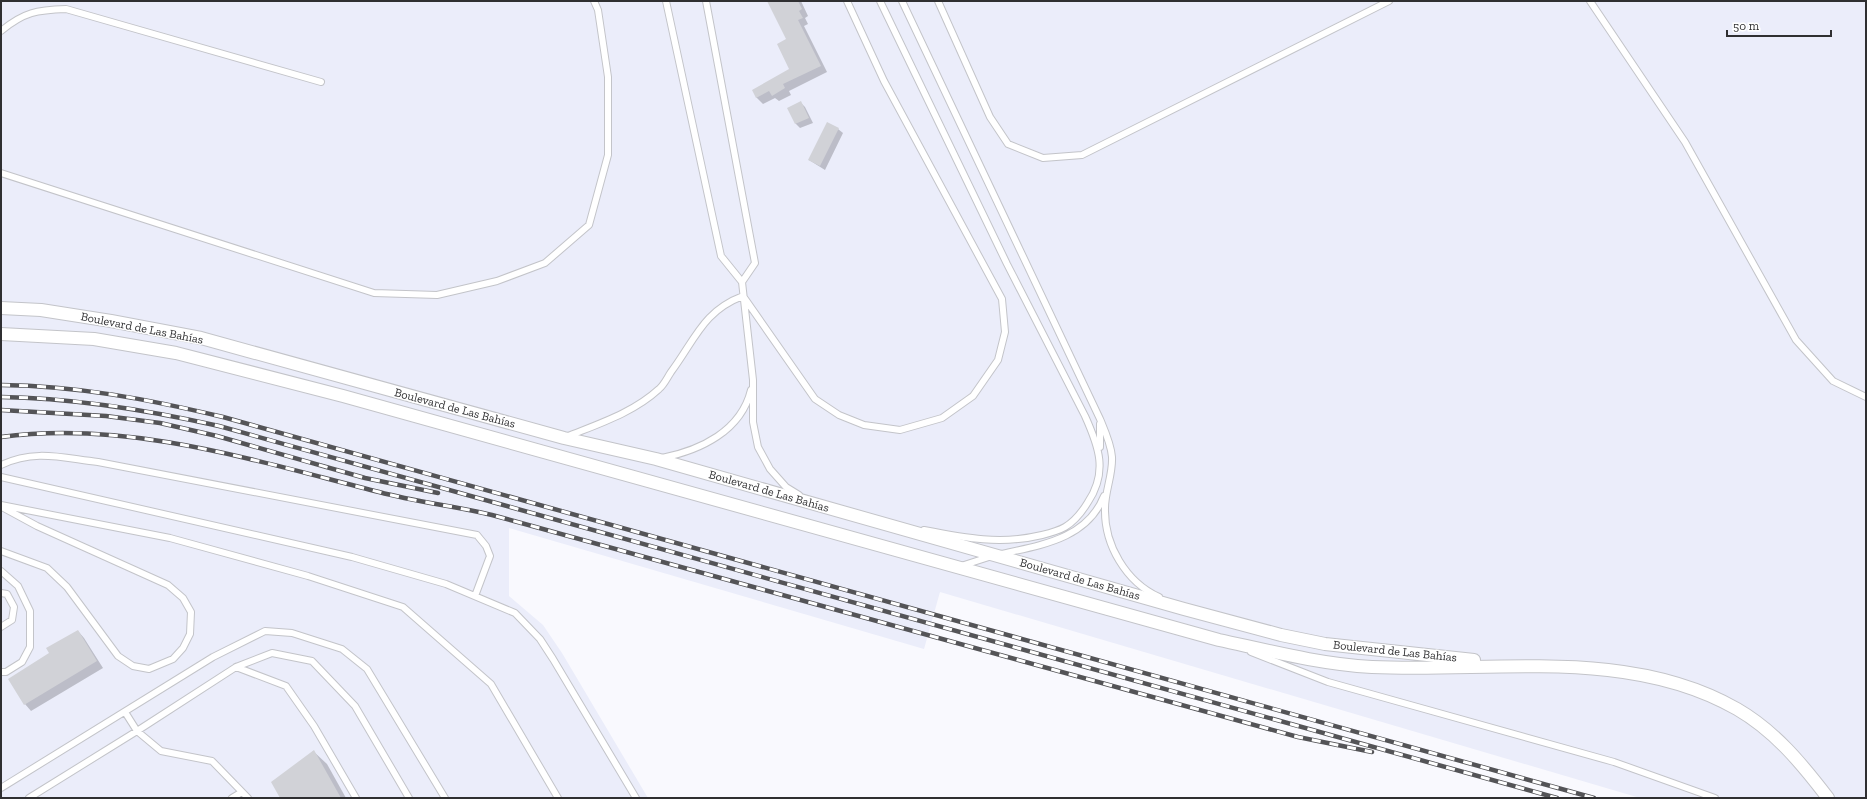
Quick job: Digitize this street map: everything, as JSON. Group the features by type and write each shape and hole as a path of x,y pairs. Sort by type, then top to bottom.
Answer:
{"street":[{"name":"Boulevard de Las Bahías","path":"1,308 41,310 111,321 201,338 564,438 656,460 1281,635 1325,644 1537,667"},
{"name":"Boulevard de Las Bahías","path":"1,334 94,339 176,353 350,399 792,523 957,566 1220,640 1323,662 1372,667 1537,667 1586,669 1661,678 1700,692 1737,709 1767,731 1797,758 1828,798"}],"lane":[{"path":"1,173 374,292 437,295 497,281 545,262 589,225 608,155 608,77 598,10 594,1"},
{"path":"666,1 721,256 742,282 753,380 753,422 758,447 770,468 786,487 810,503"},
{"path":"706,1 755,263 742,282"},
{"path":"743,296 815,399 839,414 864,425 900,430 942,418 973,396 998,360 1006,332 1002,299 884,81 847,1"},
{"path":"880,1 1008,264 1091,428 1096,440 1101,464"},
{"path":"902,1 1100,419 1112,457 1110,482 1104,507 1108,536 1121,563 1130,576 1141,586 1184,609"},
{"path":"938,1 990,117 1008,144 1043,158 1082,155 1389,1"},
{"path":"1590,1 1685,142 1796,340 1833,381 1866,397"},
{"path":"1,31 13,21 39,10 66,9 321,82"},
{"path":"564,438 634,408 660,389 685,353 698,329 715,311 728,302 743,296"},
{"path":"656,460 686,453 724,431 740,417 748,400 753,380"},
{"path":"854,516 966,538 997,541 1034,537 1065,527 1080,514 1093,494 1098,479 1101,464 1100,419"},
{"path":"1,466 15,459 41,455 98,462 477,535 486,546 490,556 475,596"},
{"path":"1,476 352,557 446,584 515,613 540,639 636,798"},
{"path":"957,566 1038,546 1071,534 1087,522 1102,501 1110,482"},
{"path":"1,506 36,526 168,585 183,598 191,612 190,634 183,648 173,658 149,669 133,666 118,656 67,587 47,568 1,551"},
{"path":"1,506 170,538 308,576 403,607 491,684 558,798"},
{"path":"1,571 18,586 30,611 30,647 22,662 6,672 1,672"},
{"path":"1,593 7,594 14,607 12,620 1,627"},
{"path":"1,788 213,657 265,631 292,633 342,649 367,669 445,798"},
{"path":"1220,640 1328,682 1614,762 1716,798"},
{"path":"29,798 138,731 236,667 272,653 312,661 355,706 408,798"},
{"path":"236,667 286,686 314,726 356,798"},
{"path":"125,712 138,731 161,751 212,761 248,798"},
{"path":"232,798 242,792"}],"shaded area":[{"path":"1,1 1866,1 1866,798 1640,798 940,592 924,649 509,528 509,596 543,625 562,653 648,798 1,798"}],"building":[{"path":"767,1 798,1 802,9 799,11 803,18 798,20 821,66 783,84 785,88 772,96 769,91 756,98 752,90 789,69 777,44 786,39"},
{"path":"801,101 809,118 795,124 787,108"},
{"path":"827,122 839,128 820,166 808,160"},
{"path":"78,630 97,661 24,705 8,679 49,653 46,648"},
{"path":"314,750 341,798 280,798 271,782"}],"railway":[{"path":"1,385 58,388 113,395 140,399 223,417 1594,798"},
{"path":"1,397 84,402 138,410 219,426 1557,798"},
{"path":"1,410 106,416 160,423 217,436 365,478 438,493"},
{"path":"1,437 49,433 97,434 192,446 239,456 393,495 492,515 1298,737 1372,752"}]}
